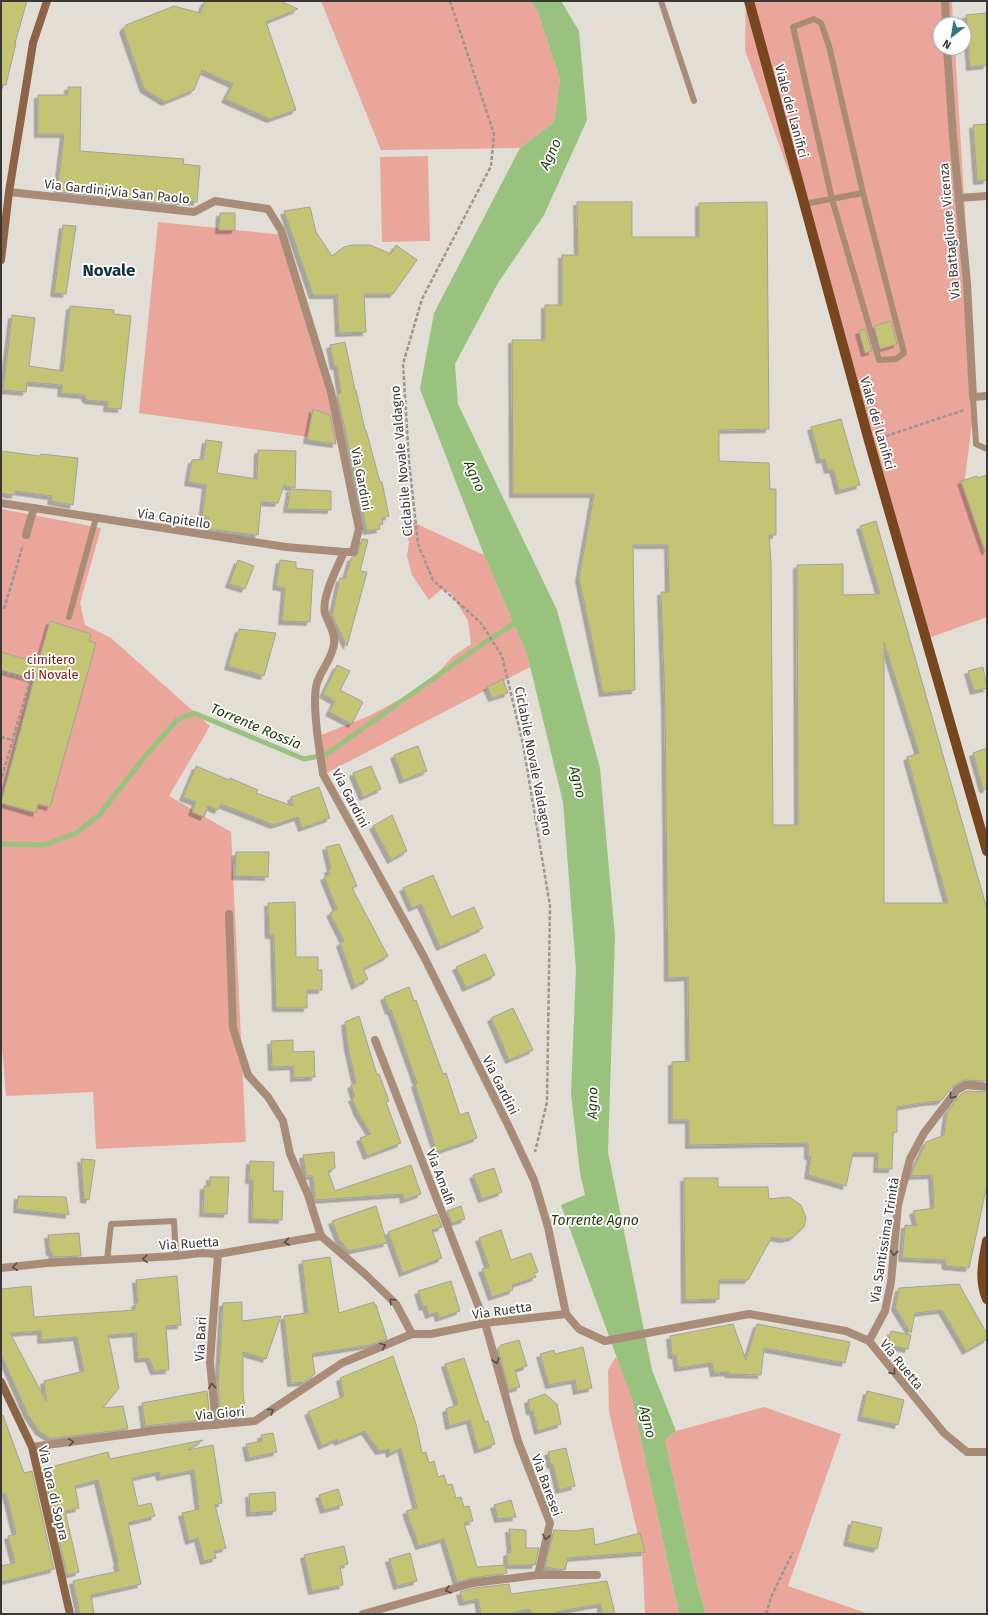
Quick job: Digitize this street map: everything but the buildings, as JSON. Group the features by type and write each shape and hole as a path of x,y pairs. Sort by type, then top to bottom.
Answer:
{"main road":[{"path":"1,260 9,192 34,43 47,1"},
{"name":"Viale dei Lanifici","path":"749,1 869,441 987,851"},
{"path":"987,1241 982,1263 982,1278 987,1298"},
{"name":"Via lora di Sopra","path":"1,1382 32,1447 70,1614"}],"street":[{"path":"945,1 946,16"},
{"name":"Via Battaglione Vicenza","path":"948,56 953,137 967,283 973,397"},
{"name":"Via Gardini;Via San Paolo","path":"9,192 194,212 215,201 268,209"},
{"path":"959,198 987,196"},
{"name":"Via Gardini","path":"268,209 281,230 331,392 346,458 359,529 353,552 344,552 329,586 324,611 334,637 334,644 328,662 317,683 315,695 318,741 323,774 423,955 530,1172 548,1227 566,1314"},
{"path":"973,397 987,396"},
{"name":"Via Capitello","path":"1,503 286,547 344,552"},
{"path":"26,535 34,508"},
{"path":"229,914 233,1028 248,1075 268,1097 283,1121 290,1154 308,1195 321,1236 365,1274 396,1304 412,1334"},
{"name":"Via Amalfi","path":"375,1040 485,1323"},
{"name":"Via Santissima Trinità","path":"869,1341 885,1311 892,1282 898,1205 910,1159 924,1133 957,1090 966,1085 987,1087"},
{"name":"Via Ruetta","path":"1,1268 47,1263 176,1256 201,1253 218,1254 321,1236"},
{"name":"Via Bari","path":"216,1425 210,1362 218,1254"},
{"name":"Via Ruetta","path":"412,1334 431,1334 485,1323 566,1314 579,1329 605,1341 749,1314 846,1331 869,1341 944,1433 967,1452 987,1452"},
{"name":"Via Baresei","path":"485,1323 518,1441 550,1523 538,1574"},
{"name":"Via Giori","path":"32,1447 160,1430 255,1422 342,1364 412,1334"},
{"path":"363,1614 473,1583 538,1574 597,1575"}],"lane":[{"path":"661,1 694,101"},
{"path":"814,19 820,23 829,46 863,193 904,353 896,360 879,360 832,199 793,27 814,19"},
{"path":"804,204 863,193"},
{"path":"973,397 976,444 987,449"},
{"path":"69,617 96,518"},
{"path":"107,1260 111,1224 174,1221 176,1256"}],"path":[{"name":"Ciclabile Novale Valdagno","path":"450,1 494,134 491,166 422,299 403,364 409,461 418,544 433,580 481,624 502,656 523,744 550,906 547,1102 530,1172"},
{"path":"879,438 974,406"},
{"path":"4,608 26,535"},
{"path":"1,672 30,681 1,780"},
{"path":"1,737 12,740"},
{"path":"766,1614 772,1595 793,1552"}],"green space":[{"path":"321,1 530,1 537,10 560,79 554,122 520,148 381,150"},
{"path":"746,1 952,1 953,16 932,16 932,56 955,56 976,391 965,478 987,543 987,617 923,640 885,514 796,192 745,50"},
{"path":"428,156 430,241 382,242 380,157"},
{"path":"158,222 284,235 324,378 338,441 139,413"},
{"name":"cimitero di Novale","path":"1,509 101,528 80,603 85,625 111,638 210,726 169,796 231,832 246,1142 96,1149 93,1092 6,1096 1,1034"},
{"path":"404,518 484,555 527,654 530,667 323,775 316,737 369,716 428,684 452,657 471,644 468,621 451,593 442,589 429,600 412,575 407,556 409,542"},
{"path":"615,1358 618,1358 632,1399 679,1614 645,1614 642,1552 609,1412 608,1370"},
{"path":"764,1407 841,1434 788,1586 869,1614 706,1614 697,1583 665,1440 676,1431"}],"water":[{"name":"Torrente Agno","path":"530,1 561,1 579,31 587,120 544,215 498,283 455,364 458,404 557,610 600,768 615,937 608,1152 652,1370 676,1431 665,1440 697,1583 706,1614 679,1614 632,1399 561,1205 585,1195 580,1173 571,1094 576,969 563,802 527,654 484,555 420,389 434,313 520,148 554,122 560,79 537,10"}],"waterway":[{"name":"Torrente Rossia","path":"1,844 45,845 76,833 99,815 147,754 177,720 194,713 304,759 325,755 484,643 518,621"}],"district":[{"name":"Novale","path":"109,270"}],"water label":[{"name":"Agno","path":"550,154"},
{"name":"Agno","path":"475,476"},
{"name":"Agno","path":"578,782"},
{"name":"Agno","path":"592,1103"},
{"name":"Agno","path":"648,1422"}]}
